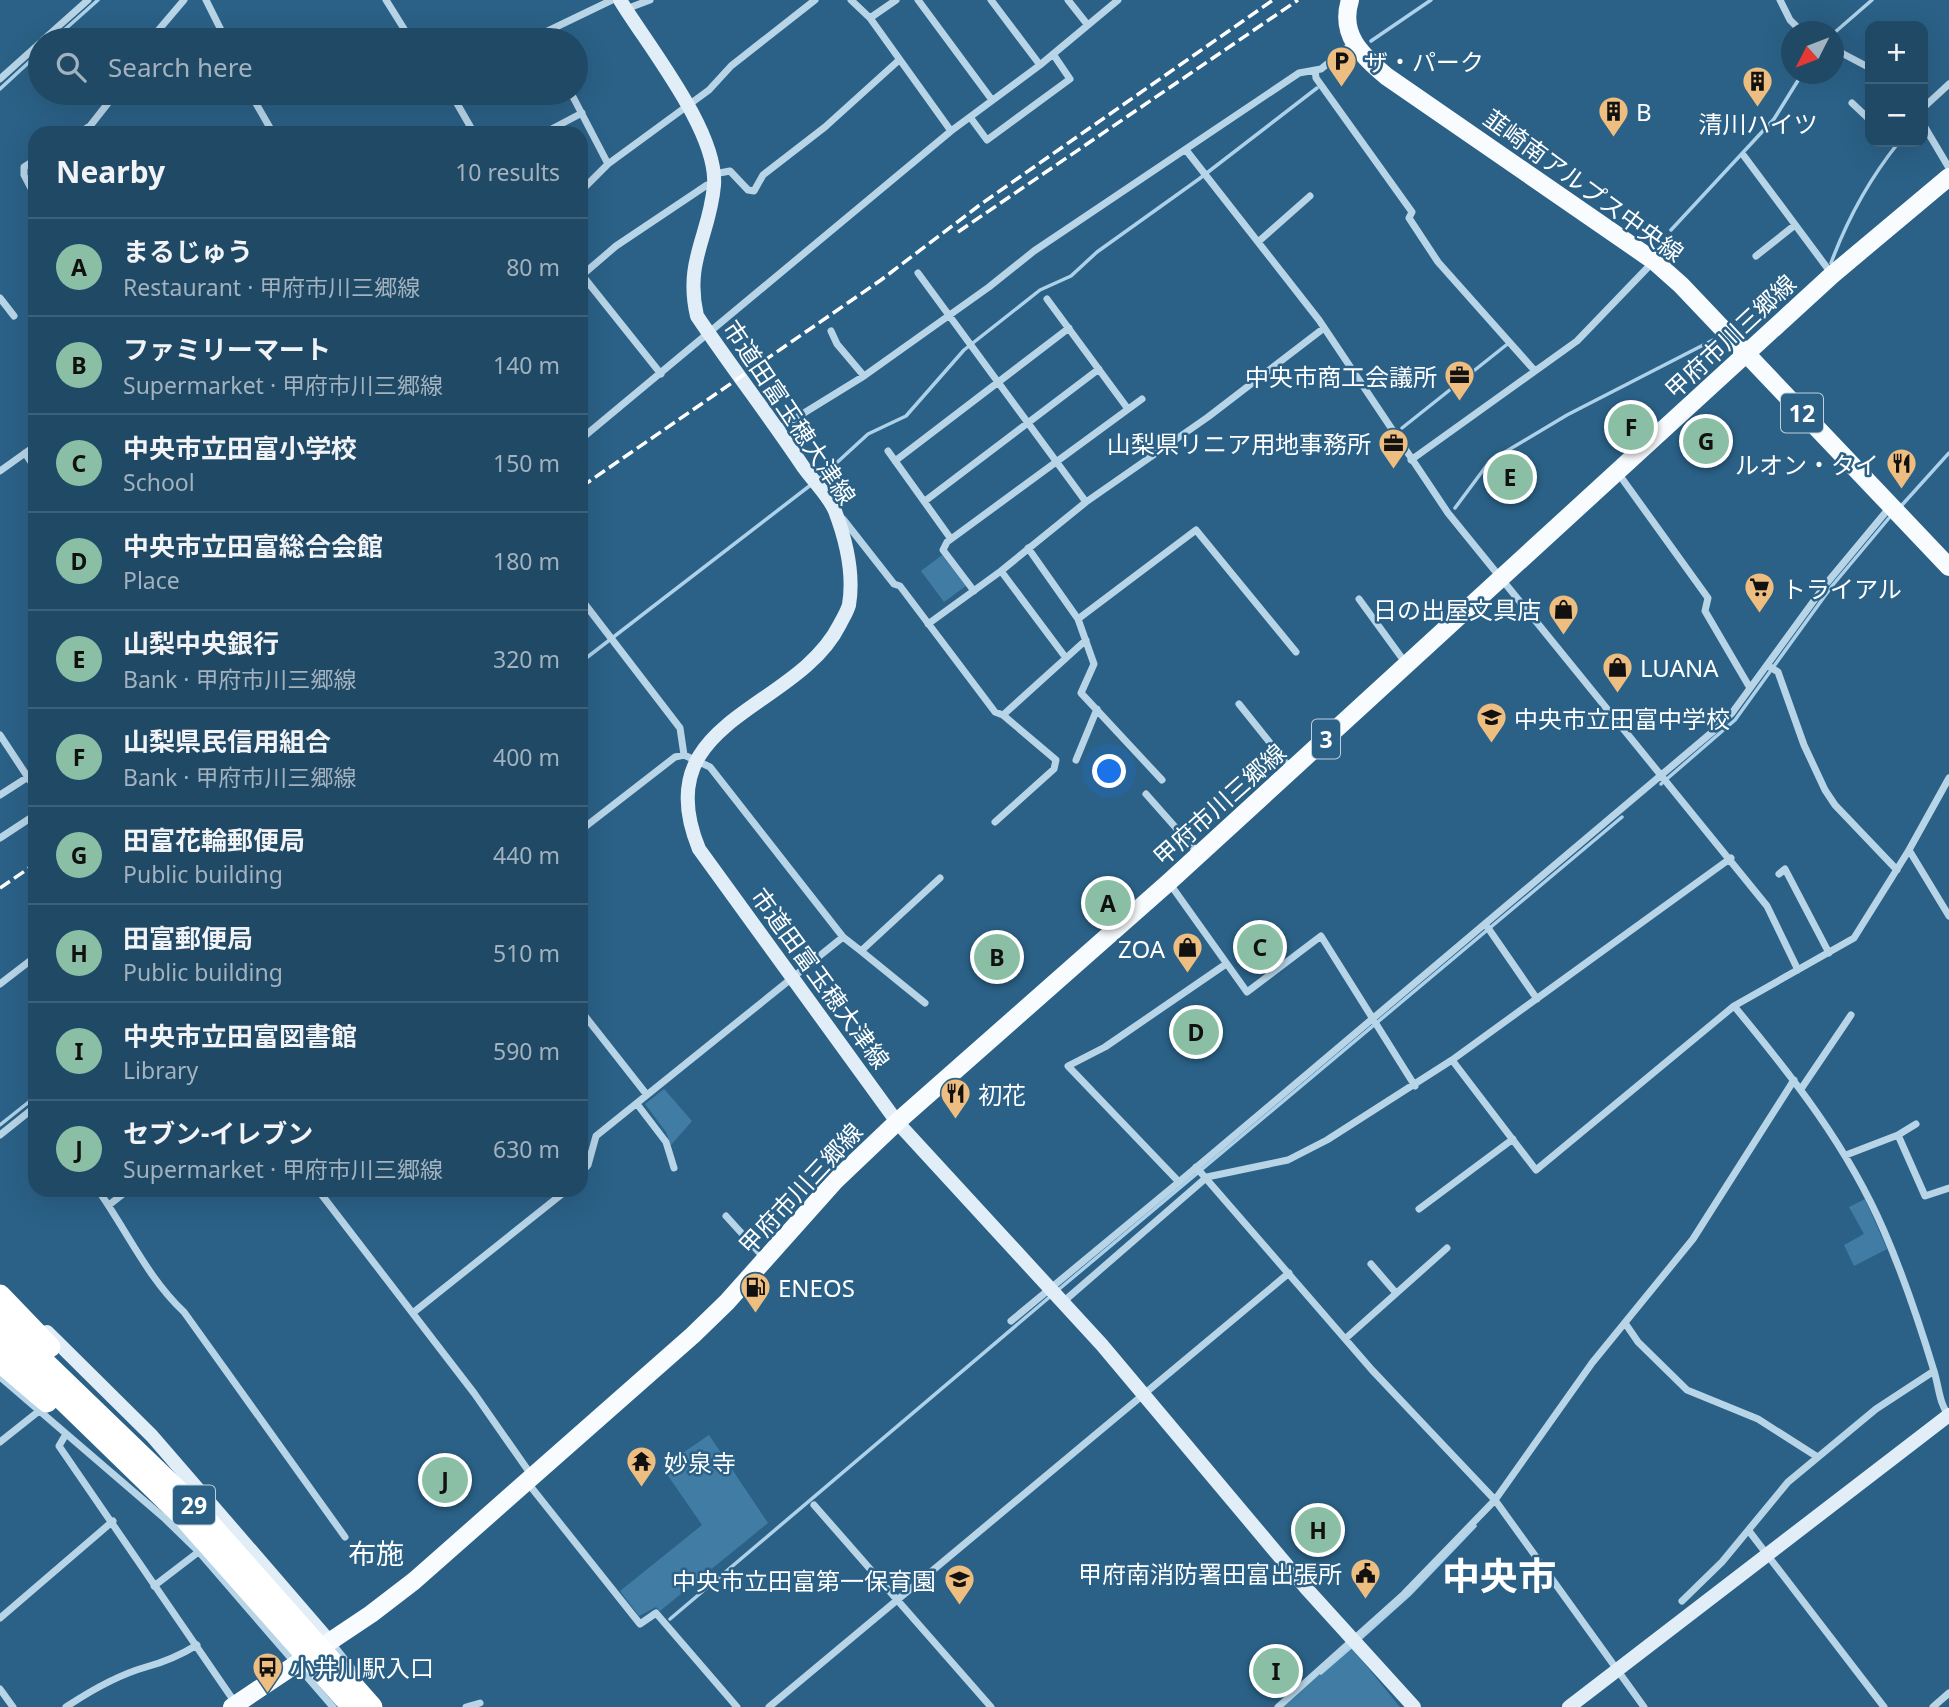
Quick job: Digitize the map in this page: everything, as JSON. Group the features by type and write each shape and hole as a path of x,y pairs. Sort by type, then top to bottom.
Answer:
{"highway":[{"path":"0,1295 136,1431 183,1474"},
{"name":"29","path":"0,1318 195,1507 281,1600 372,1707"},
{"name":"29","path":"0,1339 186,1520 352,1707"},
{"path":"0,1362 111,1460 163,1517"}],"main road":[{"path":"1350,0 1346,22 1353,43"},
{"name":"韮崎南アルプス中央線","path":"1353,43 1386,76 1654,261 1681,285 1949,567"},
{"name":"甲府市川三郷線","path":"234,1706 296,1662 330,1642 414,1581 693,1335 766,1259 835,1181 897,1122 1408,666 1832,275 1949,177"}],"street":[{"path":"57,28 88,0"},
{"path":"160,28 184,0"},
{"path":"206,0 220,28"},
{"path":"386,0 404,28"},
{"path":"559,28 612,0"},
{"path":"623,4 650,0"},
{"path":"588,184 608,164 688,107 731,66 815,0"},
{"path":"851,0 870,18 898,61 951,131"},
{"path":"870,18 896,0"},
{"path":"918,0 992,100"},
{"path":"990,0 1040,65"},
{"path":"1068,0 1087,24"},
{"path":"588,433 951,131 1040,65 1118,0"},
{"path":"1780,0 1791,21"},
{"name":"市道田富玉穂大津線","path":"623,4 707,141 714,180 692,280 697,316 834,508 846,548 850,578 848,607 825,650 714,735 690,757 692,769 686,808 699,849 897,1122 1055,1294 1414,1707"},
{"path":"778,429 864,376 1034,251 1299,73 1321,69 1353,43"},
{"path":"0,79 28,54"},
{"path":"970,117 988,140 1070,79 1053,54"},
{"path":"1844,55 1865,65"},
{"path":"588,270 617,246 730,171 748,190 754,191 764,175 825,127 898,61"},
{"path":"1315,70 1317,78 1412,212 1409,218 1429,250 1507,343 1535,371"},
{"path":"1928,104 1949,85"},
{"path":"1852,103 1865,115"},
{"path":"90,126 107,105"},
{"path":"257,105 269,126"},
{"path":"458,105 470,126"},
{"path":"578,105 608,164"},
{"path":"557,126 582,113"},
{"path":"1928,132 1949,168"},
{"path":"1186,150 1324,328 1448,513 1731,858 1767,906 1798,971"},
{"path":"1744,156 1832,275"},
{"path":"28,164 24,167 24,175 28,183"},
{"path":"1258,242 1310,196"},
{"path":"1756,256 1795,225"},
{"path":"1411,460 1577,341 1654,261"},
{"path":"918,274 1086,502"},
{"path":"588,283 661,374"},
{"path":"0,298 14,316"},
{"path":"1047,299 1128,409"},
{"path":"895,461 1069,328"},
{"path":"928,624 1001,571 1086,502 1209,417 1324,328"},
{"path":"831,331 837,344 864,376"},
{"path":"925,500 1099,369"},
{"path":"974,591 943,550 951,539 1142,399"},
{"path":"0,471 28,451"},
{"path":"888,451 951,539"},
{"path":"25,453 28,458"},
{"path":"1618,472 1708,598 1704,611 1750,688"},
{"path":"1055,1294 1196,1167 1375,1023 1487,925 1664,778 1717,728 1767,666 1826,584 1891,506"},
{"path":"834,508 995,712 1003,715 1056,760 1054,769 995,822"},
{"path":"1078,619 1196,530 1296,652"},
{"path":"1028,548 1078,619 1086,640 1094,664 1081,693 1162,780"},
{"path":"1001,571 1066,658"},
{"path":"1359,599 1408,666"},
{"path":"588,609 680,728 690,757"},
{"path":"1003,715 1086,640"},
{"path":"1767,666 1776,671 1825,790 1856,828 1897,870"},
{"path":"1239,704 1292,770"},
{"path":"1076,760 1097,709"},
{"path":"0,735 3,746 27,777 0,795"},
{"path":"588,825 675,757 690,757 710,767 843,937 925,1003"},
{"path":"1452,1060 1536,1170 1734,1006 1854,938 1909,850 1949,778"},
{"path":"1146,794 1199,855"},
{"path":"0,838 28,820"},
{"path":"1909,850 1949,916"},
{"path":"1012,1321 1055,1294 1206,1175 1288,1160 1327,1140 1415,1086 1731,858"},
{"path":"1779,874 1785,869 1829,953"},
{"path":"861,951 940,878"},
{"path":"1169,882 1247,992 1321,936 1415,1086"},
{"path":"1487,925 1537,999"},
{"path":"588,1165 596,1136 843,937"},
{"path":"0,984 28,962"},
{"path":"1179,1182 1068,1066 1105,1048 1226,964"},
{"path":"1569,1707 1949,1416 1943,1408 1934,1371 1884,1231 1846,1155 1801,1089 1734,1006"},
{"path":"1801,1089 1851,1015"},
{"path":"588,1020 647,1094"},
{"path":"1278,1707 1404,1594 1495,1500 1516,1467 1625,1323 1693,1239 1794,1080"},
{"path":"637,1104 666,1142 674,1168"},
{"path":"0,1135 28,1114"},
{"path":"1846,1155 1898,1135 1916,1124"},
{"path":"1898,1135 1925,1196 1949,1188"},
{"path":"1419,1209 1513,1139"},
{"path":"1196,1167 1206,1175 1345,1339 1495,1500 1619,1668 1644,1707"},
{"path":"103,1197 143,1263 168,1297 184,1312 345,1537"},
{"path":"109,1205 119,1197"},
{"path":"324,1197 414,1312 529,1479 640,1624 656,1613 737,1707"},
{"path":"414,1312 558,1197"},
{"path":"726,1216 766,1259"},
{"path":"1345,1339 1447,1248"},
{"path":"1371,1264 1396,1293"},
{"path":"769,1707 996,1516 1145,1396 1289,1273"},
{"path":"0,1284 152,1436 231,1525 382,1707"},
{"path":"1625,1323 1637,1342 1687,1391 1758,1419 1816,1456"},
{"path":"1682,1601 1749,1531 1788,1482 1816,1456 1875,1409 1934,1371"},
{"path":"0,1377 163,1517 199,1552 333,1707"},
{"path":"0,1442 39,1411"},
{"path":"66,1434 59,1446 197,1645 234,1706"},
{"path":"814,1505 991,1707"},
{"path":"0,1618 113,1521"},
{"path":"154,1586 231,1525"},
{"path":"1749,1531 1884,1707"},
{"path":"66,1707 93,1689 148,1666 159,1666 197,1645"},
{"path":"0,1689 13,1707"},
{"path":"1933,1707 1949,1693"},
{"path":"466,1707 480,1703"}],"shaded area":[{"path":"942,555 966,586 944,602 921,571"},
{"path":"664,1089 692,1121 671,1145 666,1132 645,1104"},
{"path":"1865,1199 1887,1249 1854,1266 1844,1245 1864,1234 1849,1207"},
{"path":"709,1435 768,1523 660,1611 656,1607 639,1616 620,1591 702,1525 662,1467"},
{"path":"1351,1647 1400,1707 1282,1707"}],"waterway":[{"path":"66,28 98,0"},
{"path":"1371,41 1431,0"},
{"path":"1844,24 1872,0"},
{"path":"0,89 28,63"},
{"path":"1671,230 1774,119 1796,84"},
{"path":"819,479 868,434 906,416 964,350 1040,290 1071,276 1097,252 1199,179 1317,88"},
{"path":"1831,263 1860,200 1895,147"},
{"path":"1455,508 1490,461 1567,415 1713,340"},
{"path":"1402,428 1510,342"},
{"path":"1902,505 1949,453"},
{"path":"588,657 812,484"},
{"path":"1661,784 1735,720 1832,586 1889,518"},
{"path":"1058,1290 1622,817"},
{"path":"0,1125 28,1103"},
{"path":"670,1619 1052,1295"},
{"path":"1361,1638 1409,1595 1475,1526"},
{"path":"1321,1673 1351,1647"}],"railway":[{"path":"588,482 881,280 981,204 1273,0"},
{"path":"958,232 1298,0"},
{"path":"0,888 28,869"}],"place":[{"name":"ザ・パーク","path":"1341,88"},
{"name":"清川ハイツ","path":"1758,108"},
{"name":"B","path":"1613,138"},
{"name":"中央市商工会議所","path":"1460,403"},
{"name":"山梨県民信用組合","path":"1631,427"},
{"name":"田富花輪郵便局","path":"1706,441"},
{"name":"山梨県リニア用地事務所","path":"1394,470"},
{"name":"山梨中央銀行","path":"1510,477"},
{"name":"ルオン・タイ","path":"1902,491"},
{"name":"トライアル","path":"1759,615"},
{"name":"日の出屋文具店","path":"1564,636"},
{"name":"LUANA","path":"1617,694"},
{"name":"中央市立田富中学校","path":"1491,745"},
{"name":"まるじゅう","path":"1108,903"},
{"name":"中央市立田富小学校","path":"1260,947"},
{"name":"ファミリーマート","path":"997,957"},
{"name":"ZOA","path":"1188,975"},
{"name":"中央市立田富総合会館","path":"1196,1032"},
{"name":"初花","path":"955,1121"},
{"name":"ENEOS","path":"755,1314"},
{"name":"セブン-イレブン","path":"445,1480"},
{"name":"妙泉寺","path":"641,1489"},
{"name":"田富郵便局","path":"1318,1530"},
{"name":"甲府南消防署田富出張所","path":"1365,1600"},
{"name":"中央市立田富第一保育園","path":"959,1607"},
{"name":"中央市立田富図書館","path":"1276,1671"},
{"name":"小井川駅入口","path":"267,1694"}],"district":[{"name":"布施","path":"376,1553"},
{"name":"中央市","path":"1499,1575"}]}
